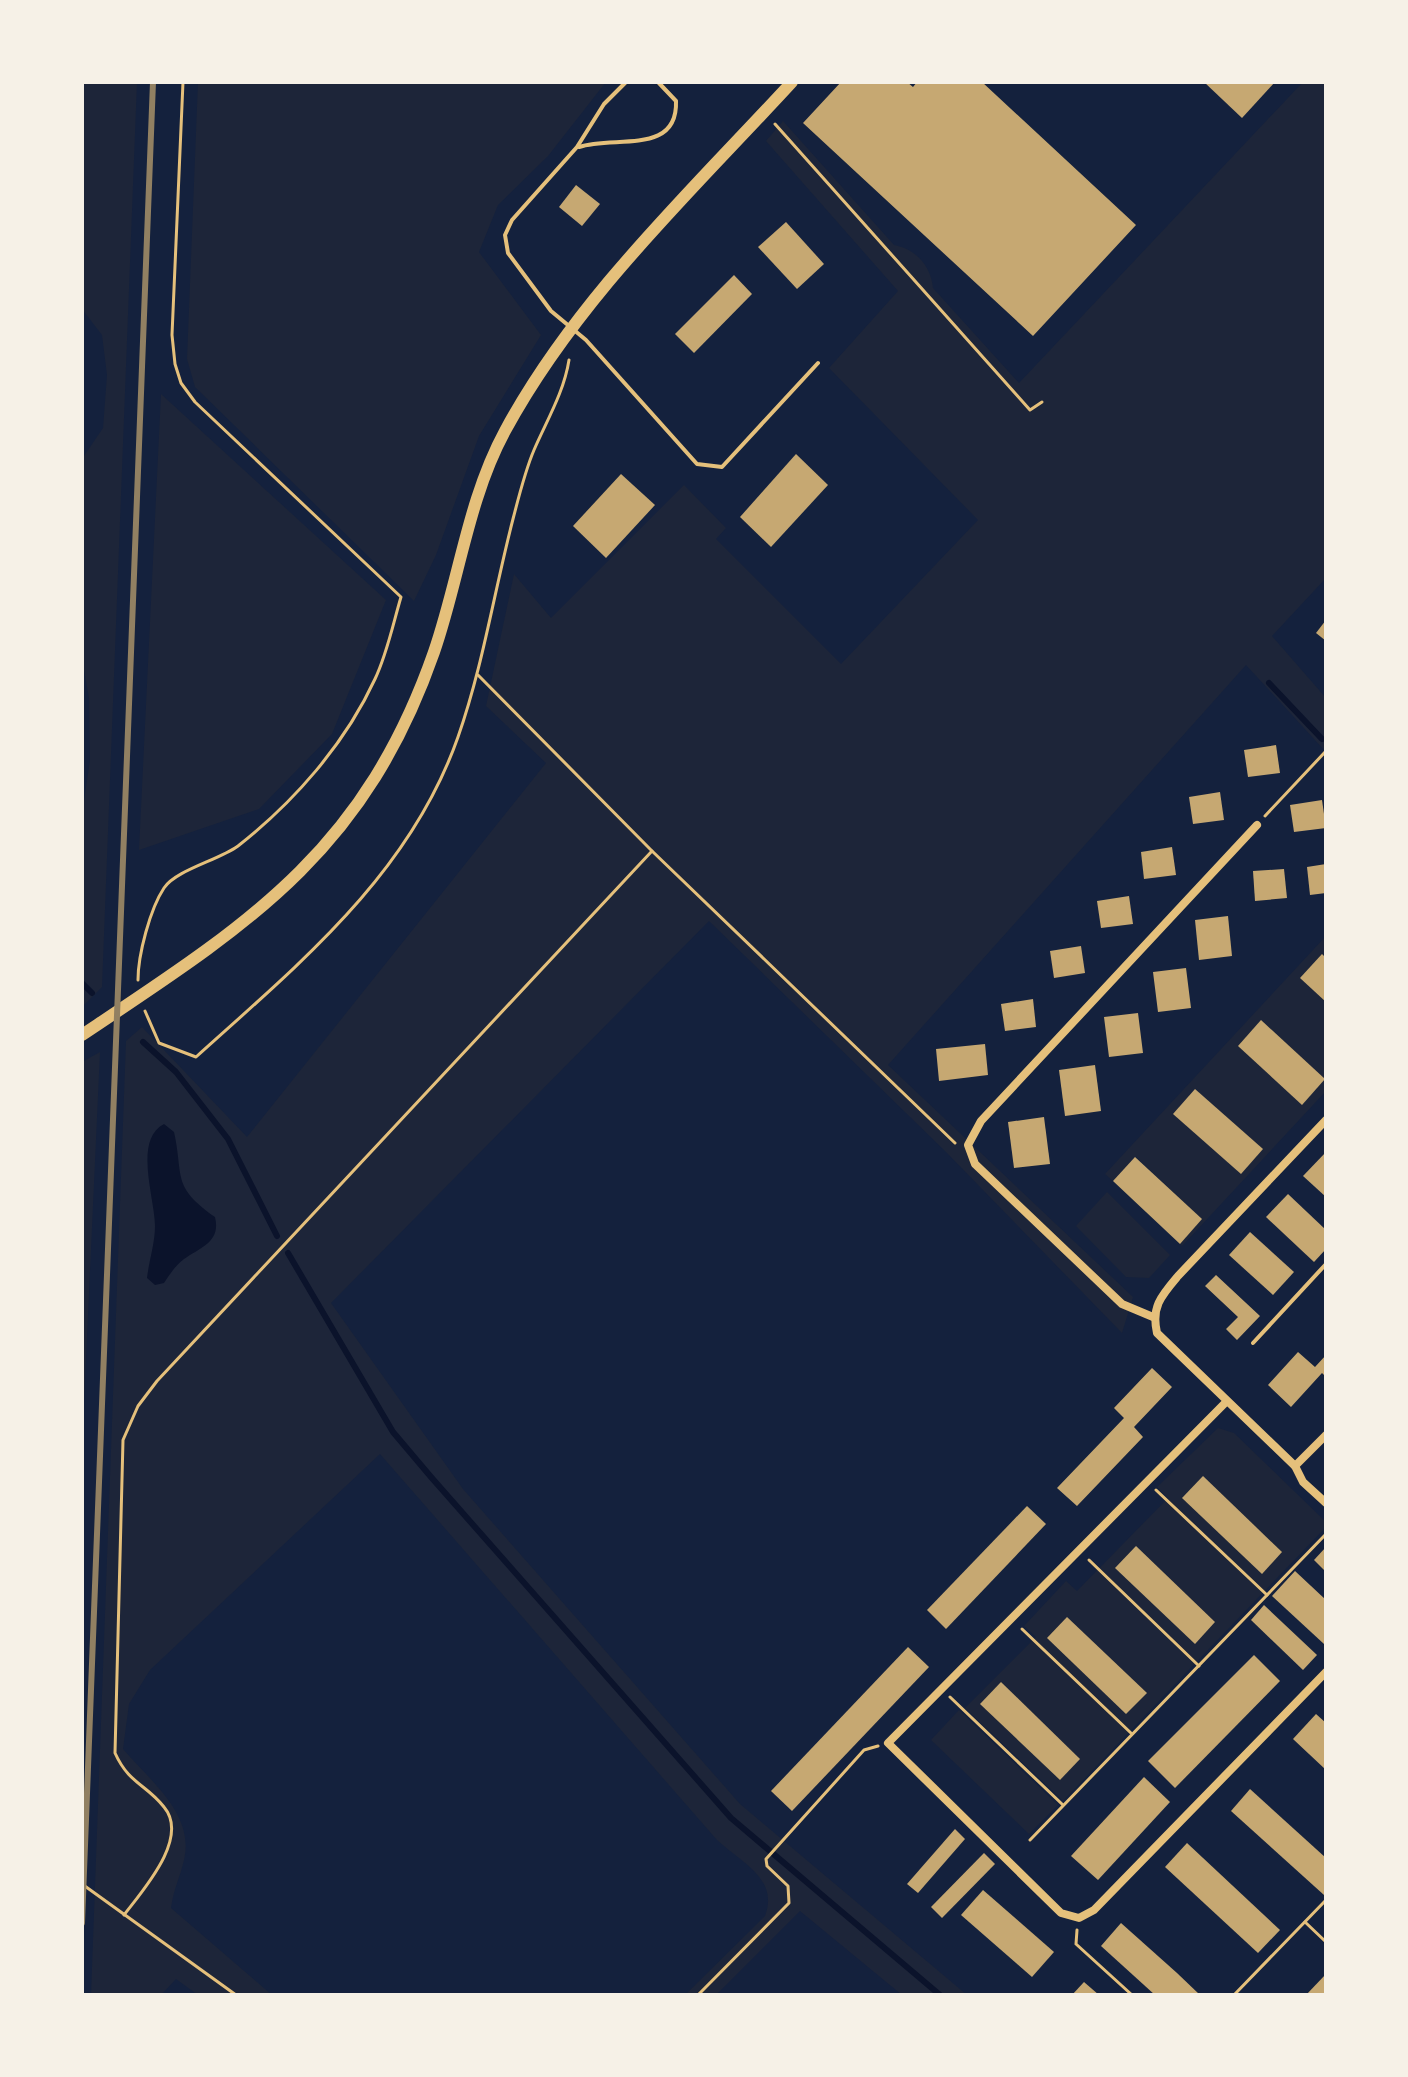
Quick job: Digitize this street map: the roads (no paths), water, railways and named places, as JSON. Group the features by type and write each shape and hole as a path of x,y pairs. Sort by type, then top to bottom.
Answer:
{"main road":[{"path":"82,1035 179,971 257,914 307,868 345,822 384,765 413,708 435,649 490,464 534,380 571,327 792,82"}],"street":[{"path":"1153,1317 1122,1304 975,1164 968,1145 981,1121 1257,825"},
{"path":"1326,1120 1178,1276 1158,1300 1153,1317 1157,1333 1295,1466 1303,1482 1326,1503"},
{"path":"1226,1402 888,1743 1061,1913 1079,1918 1094,1910 1326,1672"},
{"path":"1295,1466 1326,1435"}],"lane":[{"path":"626,82 604,104 577,147 512,220 505,235 508,253 551,311 571,327 697,464 705,467 722,467 818,363"},
{"path":"577,147 598,141 645,141 661,136 672,125 676,101 658,82"},
{"path":"1253,1343 1326,1264"}],"waterway":[{"path":"1269,683 1322,739"},
{"path":"82,983 92,993"},
{"path":"143,1042 176,1072 228,1139 277,1236"},
{"path":"288,1253 393,1432 431,1477 731,1818 940,1995"}],"railway":[{"path":"82,1923 153,82"}]}
